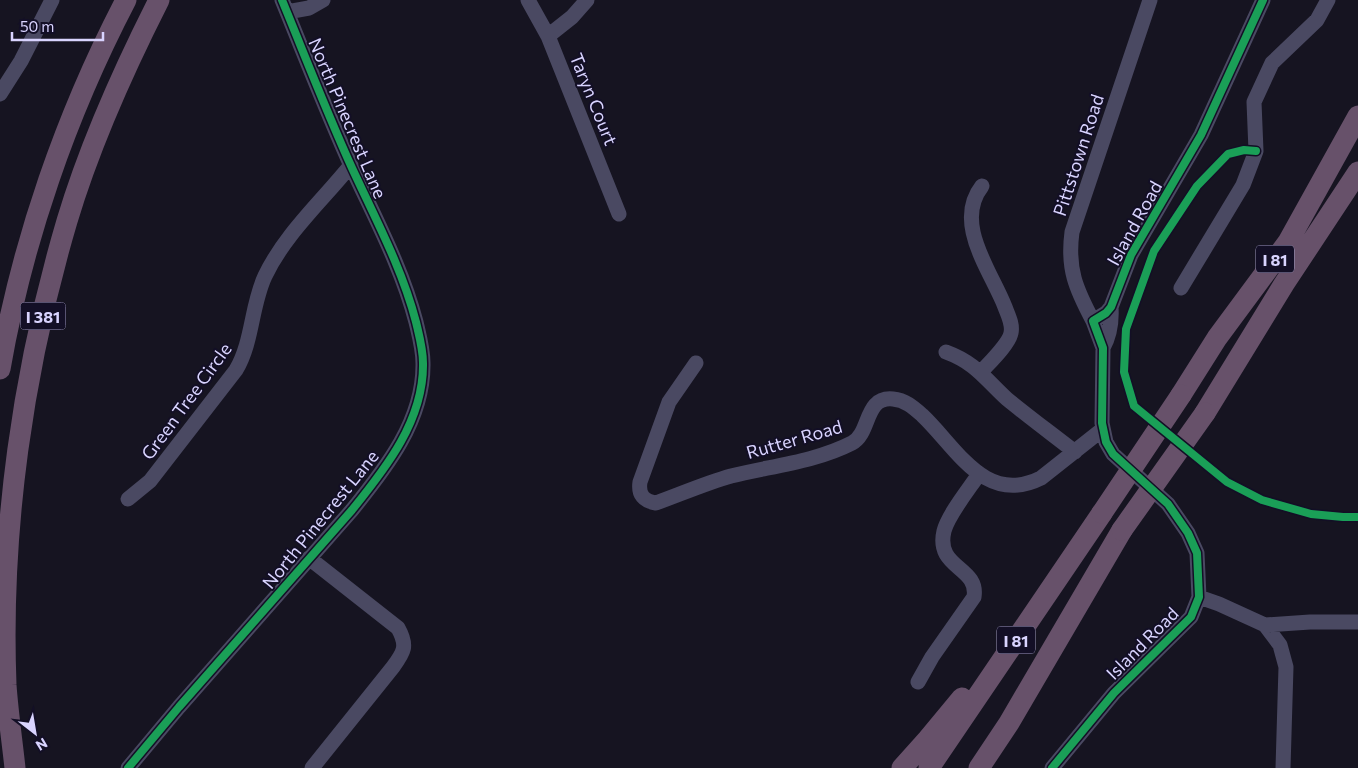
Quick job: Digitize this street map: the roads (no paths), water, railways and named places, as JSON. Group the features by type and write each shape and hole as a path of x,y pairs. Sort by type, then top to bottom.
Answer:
{"highway":[{"name":"I 381","path":"0,369 16,295 45,192 90,75 126,0"},
{"name":"I 381","path":"15,768 6,687 5,651 7,573 16,462 24,403 53,272 70,211 111,100 159,0"},
{"name":"I 81","path":"929,768 1102,513 1217,338 1288,242 1358,116"},
{"name":"I 81","path":"979,768 1009,723 1122,530 1205,413 1284,284 1358,172"},
{"path":"902,768 1046,595"}],"street":[{"path":"0,94 21,61 52,0"},
{"path":"285,6 309,8 323,0"},
{"name":"Taryn Court","path":"528,0 548,36 619,214"},
{"path":"548,36 572,16 587,0"},
{"name":"Pittstown Road","path":"1093,321 1072,274 1070,248 1072,232 1150,0"},
{"name":"Island Road","path":"1111,307 1131,255 1201,135 1263,0"},
{"path":"1181,288 1243,185 1256,151 1254,102 1272,63 1317,20 1328,0"},
{"name":"North Pinecrest Lane","path":"128,768 376,480 412,421 421,382 423,362 409,297 351,165 285,6"},
{"name":"Green Tree Circle","path":"128,499 150,481 236,370 246,351 260,288 272,263 286,240 351,165"},
{"path":"981,372 1009,339 1012,332 1003,302 979,248 971,221 974,200 982,186"},
{"path":"1093,321 1106,313 1111,307"},
{"path":"1103,348 1108,339 1112,320 1111,307"},
{"name":"Island Road","path":"1053,768 1114,694 1191,617 1199,597 1197,553 1188,533 1168,504 1113,454 1106,442 1103,429 1103,348 1093,321"},
{"path":"946,352 968,362 981,372 1007,399 1075,452"},
{"name":"Rutter Road","path":"696,363 669,402 640,482 641,495 648,502 656,503 730,477 835,451 859,438 871,410 877,403 886,399 904,402 913,407 932,424 963,460 979,474 994,483 1006,486 1030,484 1041,478 1103,429"},
{"path":"918,682 932,658 974,598 974,583 969,576 952,563 943,541 944,531 948,522 979,474"},
{"path":"309,558 398,628 403,637 404,645 403,654 312,768"},
{"path":"1199,597 1264,625 1280,645 1286,667 1283,768"},
{"path":"1264,625 1310,622 1358,622"}]}
